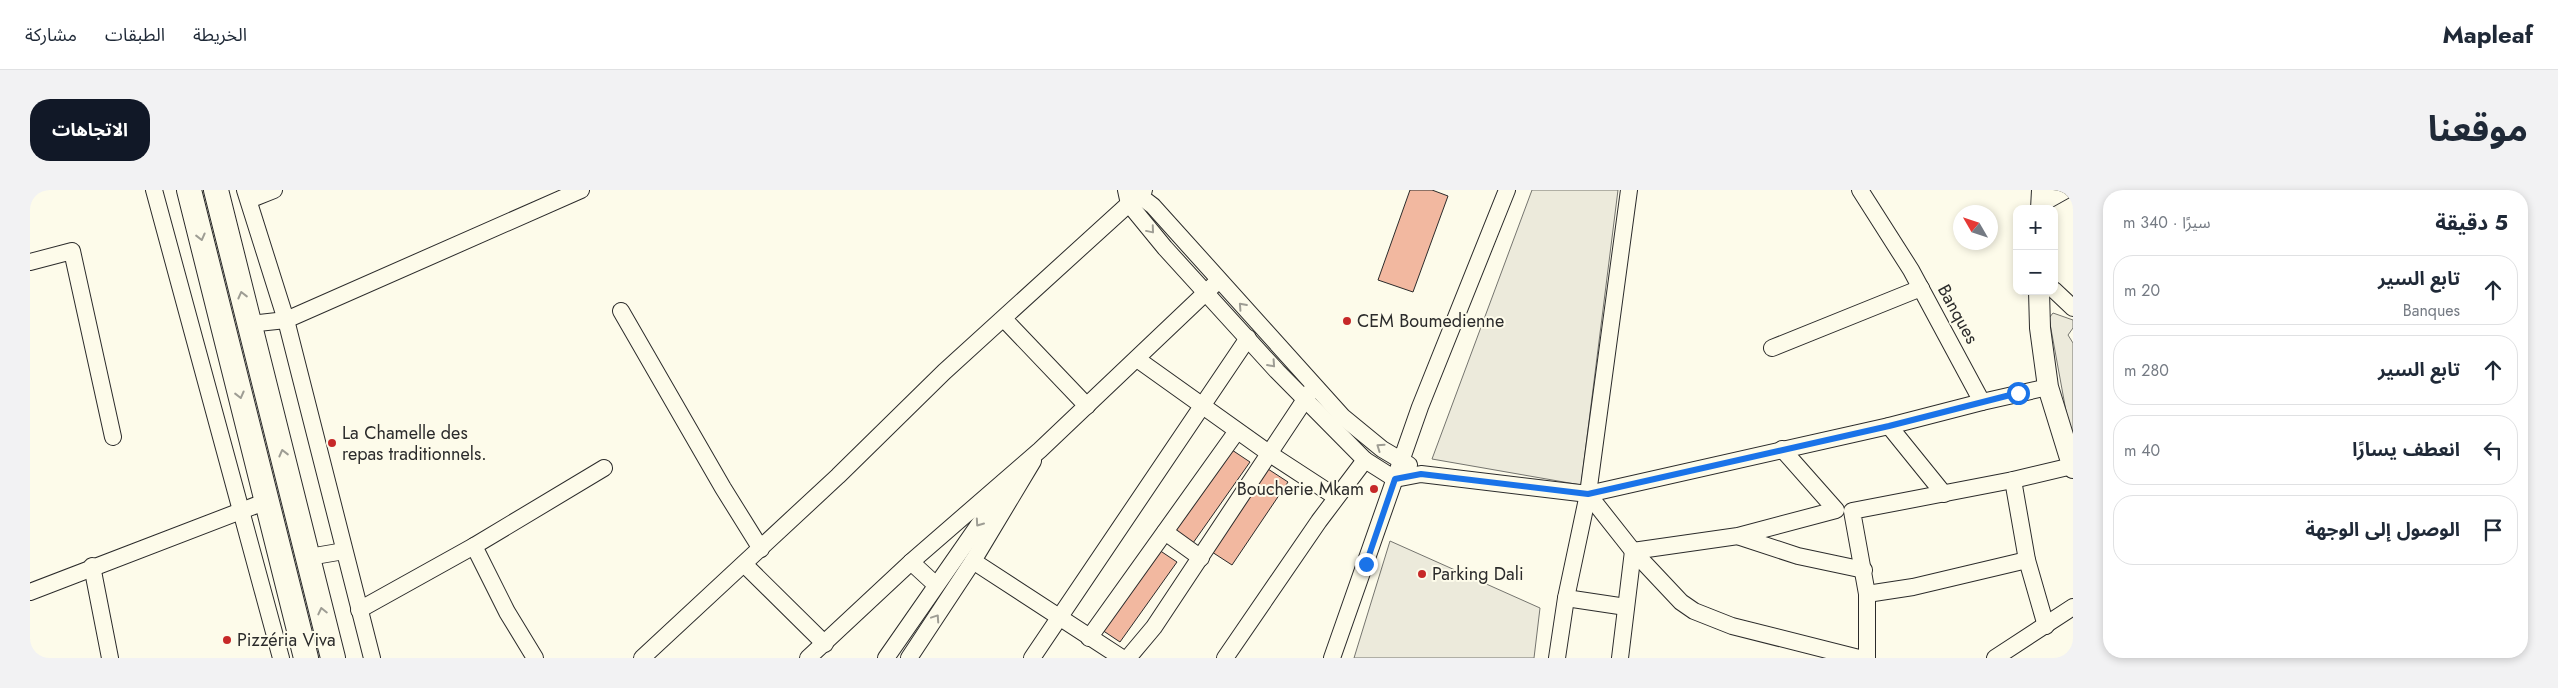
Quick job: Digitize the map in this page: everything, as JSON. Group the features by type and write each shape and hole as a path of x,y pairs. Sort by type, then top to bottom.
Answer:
{"highway":[{"path":"190,190 306,658"},
{"path":"216,190 310,557 333,658"}],"main road":[{"path":"2039,295 2040,328 2048,387 2072,467"}],"street":[{"path":"154,190 260,574 281,658"},
{"path":"274,190 247,195 286,320 372,658"},
{"path":"249,324 286,320 581,190"},
{"path":"1332,658 1427,390 1507,190"},
{"path":"1557,658 1566,598 1588,494 1629,190"},
{"name":"Banques","path":"1860,190 1921,288 1982,402"},
{"path":"2041,201 2066,190"},
{"path":"1134,194 1219,280 1343,417 1382,449 1402,460 1421,474"},
{"path":"1134,194 1206,292 1248,338 1365,460 1395,479 1421,474 1588,494 1889,426 2048,387"},
{"path":"642,658 761,549 944,372 1004,319 1134,194"},
{"path":"30,262 72,251 113,437"},
{"path":"808,658 911,562 1040,450 1219,280"},
{"path":"1772,348 1921,288"},
{"path":"2058,294 2073,308"},
{"path":"620,311 703,455 761,549"},
{"path":"1004,319 1087,406"},
{"path":"1032,658 1248,338"},
{"path":"1137,359 1237,432 1336,497"},
{"path":"1128,658 1154,627 1306,400 1314,385"},
{"path":"1889,426 1944,494"},
{"path":"1089,638 1237,432"},
{"path":"1782,449 1844,510 1864,570 1867,594 1867,658"},
{"path":"915,656 1040,450"},
{"path":"1225,658 1336,497 1365,460"},
{"path":"1633,551 1738,536 1844,510 1944,494 2072,467"},
{"path":"359,610 474,546 604,468"},
{"path":"886,658 1018,469"},
{"path":"2013,480 2027,560 2046,626"},
{"path":"1588,494 1633,551 1681,602 1694,611 1732,626 1859,658"},
{"path":"30,592 92,566 267,501"},
{"path":"1165,532 1200,558"},
{"path":"1738,536 1798,556 1864,570"},
{"path":"474,546 507,612 536,658"},
{"path":"310,557 344,550"},
{"path":"1620,658 1633,551"},
{"path":"1867,594 1913,587 2027,560"},
{"path":"973,561 1122,658"},
{"path":"911,562 936,585"},
{"path":"744,564 825,644"},
{"path":"92,566 110,658"},
{"path":"260,574 282,566"},
{"path":"1566,598 1626,607"},
{"path":"1995,658 2073,607"}],"shaded area":[{"path":"1532,190 1618,190 1581,485 1432,459"},
{"path":"2053,313 2073,320 2073,328 2068,335 2073,343 2073,441 2049,318"},
{"name":"Parking Dali","path":"1390,541 1540,608 1534,658 1354,658"}],"building":[{"path":"1410,190 1432,190 1448,196 1413,292 1378,280"},
{"path":"1232,450 1250,462 1193,543 1175,530"},
{"path":"1268,469 1288,482 1232,565 1212,552"},
{"path":"1159,550 1177,562 1120,642 1102,630"}],"place":[{"name":"CEM Boumedienne","path":"1347,321"},
{"name":"La Chamelle des repas traditionnels.","path":"332,443"},
{"name":"Boucherie Mkam","path":"1374,489"},
{"name":"Parking Dali","path":"1422,574"},
{"name":"Pizzéria Viva","path":"227,640"}],"route":[{"path":"1366,564 1395,479 1421,474 1588,494 1889,426 2018,393"}]}
